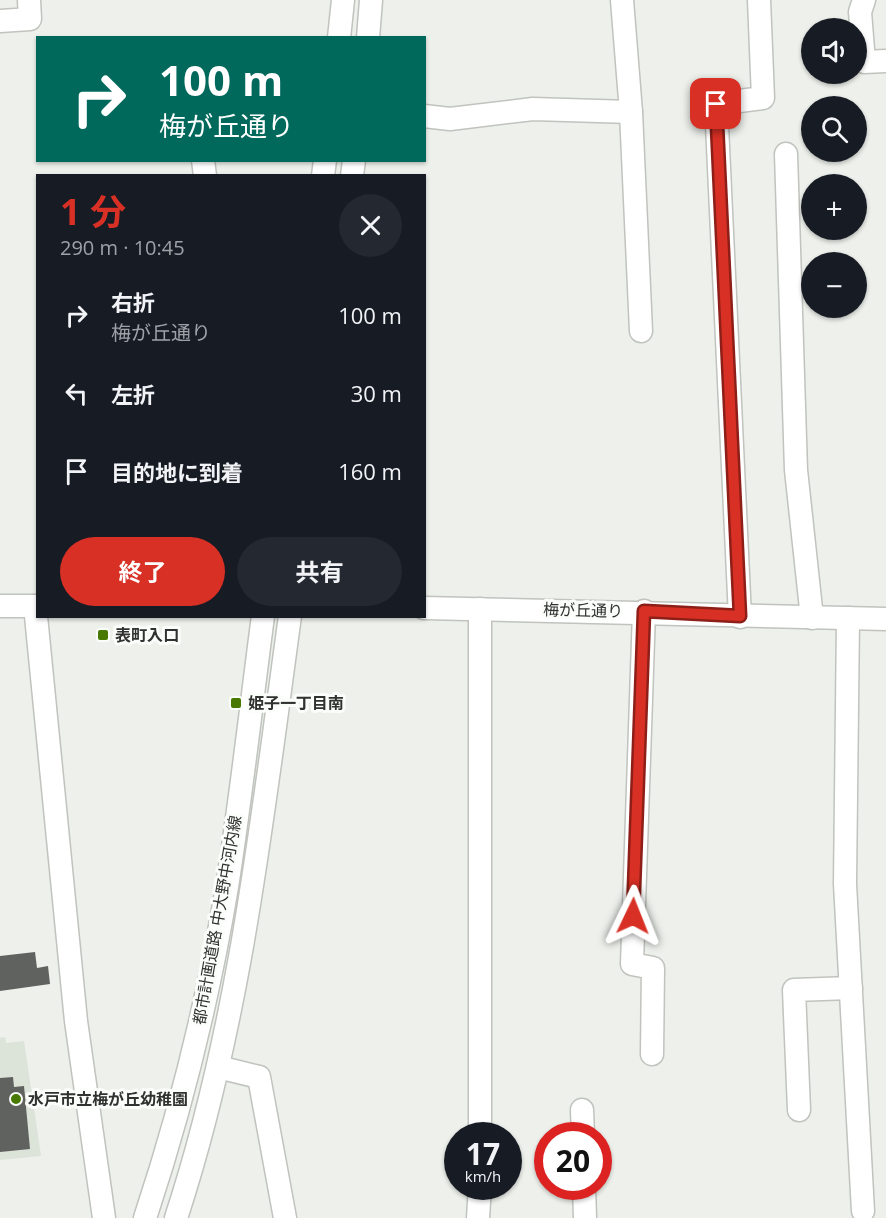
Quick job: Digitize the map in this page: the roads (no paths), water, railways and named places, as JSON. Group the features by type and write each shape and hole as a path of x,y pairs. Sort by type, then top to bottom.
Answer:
{"street":[{"path":"0,21 30,19 28,0"},
{"path":"339,36 343,0"},
{"path":"368,36 371,0"},
{"path":"622,0 631,112 641,332"},
{"path":"740,616 716,104 763,98 759,0"},
{"path":"864,0 860,12 864,62 886,61"},
{"path":"426,116 450,119 533,109 631,112"},
{"path":"786,154 796,470 812,618"},
{"path":"0,606 36,606"},
{"name":"梅が丘通り","path":"426,608 644,611 740,616 886,619"},
{"path":"480,609 480,1122"},
{"path":"644,611 632,964 653,968 652,1053"},
{"path":"37,618 76,1021 104,1218"},
{"name":"都市計画道路 中大野中河内線","path":"145,1218 192,1062 208,985 226,887 262,618"},
{"name":"都市計画道路 中大野中河内線","path":"176,1218 218,1067 251,895 290,618"},
{"path":"848,618 845,884 850,988 854,1012 863,1211"},
{"path":"799,1110 794,990 850,988"},
{"path":"218,1067 259,1077 285,1218"},
{"path":"582,1110 582,1122"},
{"path":"478,1218 479,1200"},
{"path":"584,1200 585,1218"}],"place":[{"name":"表町入口","path":"103,635"},
{"name":"姫子一丁目南","path":"236,703"},
{"name":"水戸市立梅が丘幼稚園","path":"16,1099"}]}
